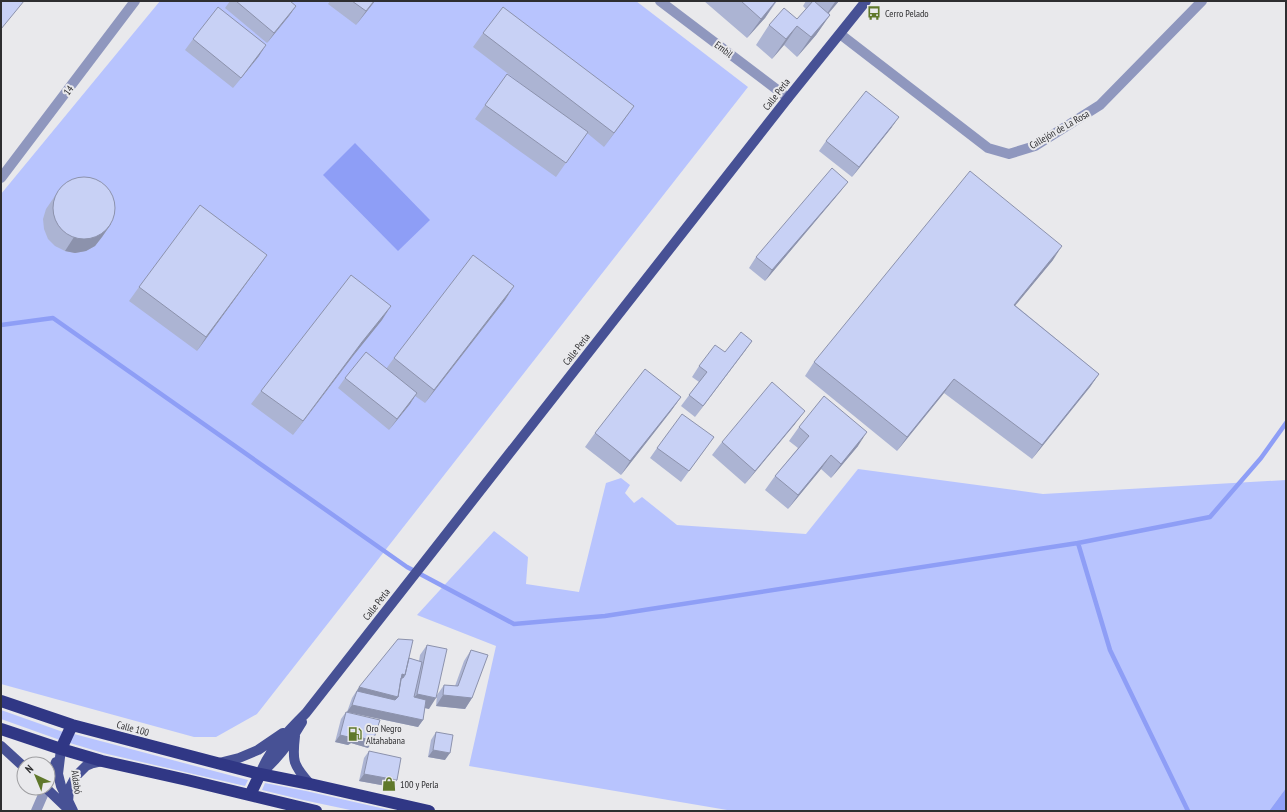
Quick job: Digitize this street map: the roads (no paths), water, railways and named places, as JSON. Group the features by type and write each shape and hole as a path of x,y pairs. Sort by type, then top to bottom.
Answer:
{"highway":[{"name":"Calle 100","path":"1,701 72,724 217,763 260,774 429,811"},
{"path":"61,750 72,724"},
{"path":"1,729 61,750 102,762 187,780 316,811"},
{"path":"250,795 260,774"}],"main road":[{"name":"Calle Perla","path":"260,774 265,761 292,732 788,98 866,1"},
{"path":"217,763 239,758 292,732 295,763 310,784"},
{"path":"1,746 16,760"},
{"path":"56,763 61,750"},
{"name":"Aldabó","path":"61,750 58,774 70,808"},
{"path":"70,808 69,789 76,776 86,766 102,762"},
{"name":"Aldabó","path":"56,796 70,808"}],"street":[{"name":"14","path":"1,178 135,1"},
{"name":"Embil","path":"660,1 788,98"},
{"name":"Callejón de La Rosa","path":"840,34 988,148 1009,154 1035,146 1100,105 1202,1"},
{"path":"36,811 43,796"}],"waterway":[{"path":"1,325 53,318 407,567 514,624 605,616 1078,543 1210,517 1261,458 1286,423"},
{"path":"1078,543 1110,650 1188,811"}],"place":[{"name":"Cerro Pelado","path":"874,13"},
{"name":"Oro Negro Altahabana","path":"355,734"},
{"name":"100 y Perla","path":"389,784"}]}
